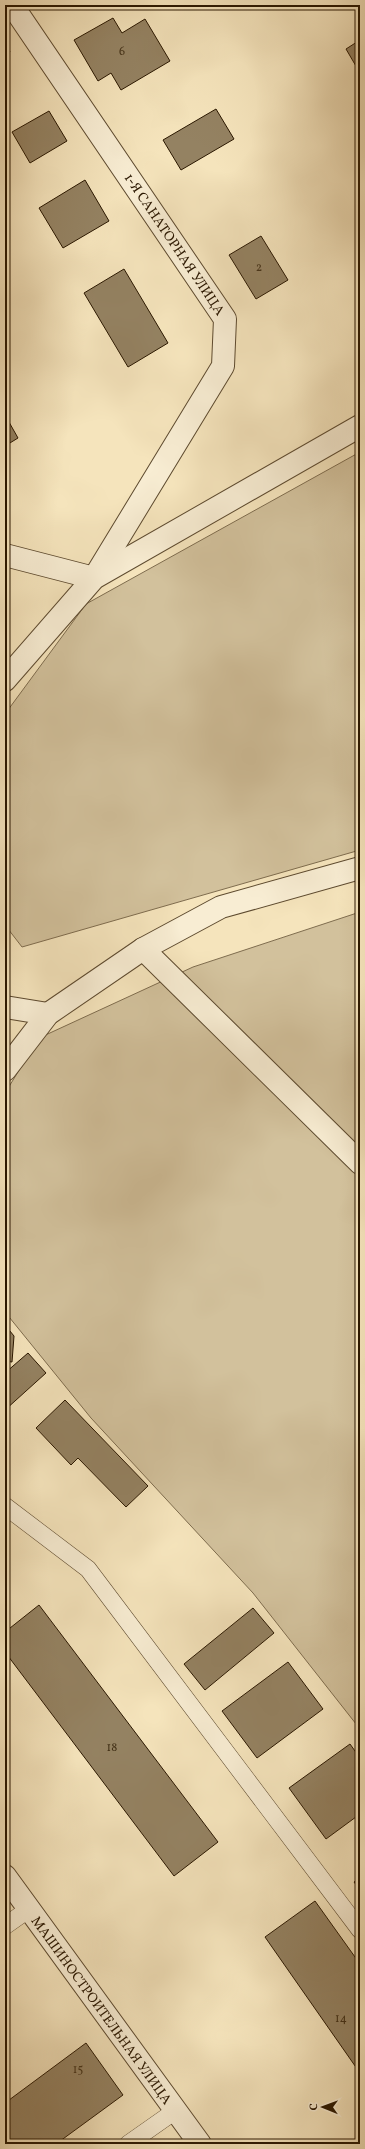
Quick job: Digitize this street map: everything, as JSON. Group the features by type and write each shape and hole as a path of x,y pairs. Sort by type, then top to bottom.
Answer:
{"street":[{"name":"1-Я САНАТОРНАЯ УЛИЦА","path":"12,5 226,319 223,366 94,578"},
{"path":"5,680 94,578 360,426"},
{"path":"5,555 94,578"},
{"path":"5,1070 48,1014 143,949 221,907 360,868"},
{"path":"143,949 360,1163"},
{"path":"5,1007 48,1014"},
{"name":"МАШИНОСТРОИТЕЛЬНАЯ УЛИЦА","path":"5,1876 200,2144"}],"lane":[{"path":"5,1506 88,1570 360,1930"},
{"path":"5,1926 29,1909"},
{"path":"128,2144 175,2110"}],"shaded area":[{"path":"360,452 360,850 22,947 5,925 5,714 86,604"},
{"path":"360,912 360,1729 253,1593 91,1418 5,1312 5,1093 39,1038 193,967"}],"building":[{"path":"113,18 122,33 145,19 170,61 121,90 111,73 98,81 74,40"},
{"path":"360,40 360,73 346,49"},
{"path":"5,43 10,52 5,55"},
{"path":"216,109 234,139 181,170 163,140"},
{"path":"49,111 67,141 30,163 12,132"},
{"path":"85,180 109,221 63,248 39,208"},
{"path":"261,236 288,280 256,299 229,255"},
{"path":"124,269 168,343 128,367 84,293"},
{"path":"5,415 18,438 5,446"},
{"path":"5,1325 14,1336 12,1362 5,1361"},
{"path":"28,1353 46,1373 5,1410 5,1373"},
{"path":"65,1400 148,1486 126,1507 78,1458 71,1465 36,1428"},
{"path":"39,1605 218,1842 174,1876 5,1652 5,1632"},
{"path":"253,1608 274,1633 205,1690 184,1664"},
{"path":"288,1662 323,1709 257,1758 222,1711"},
{"path":"350,1744 360,1758 360,1814 326,1839 289,1788"},
{"path":"360,1878 360,1890 354,1882"},
{"path":"315,1901 360,1964 360,2073 265,1937"},
{"path":"86,2043 123,2095 56,2144 5,2144 5,2103"}]}
